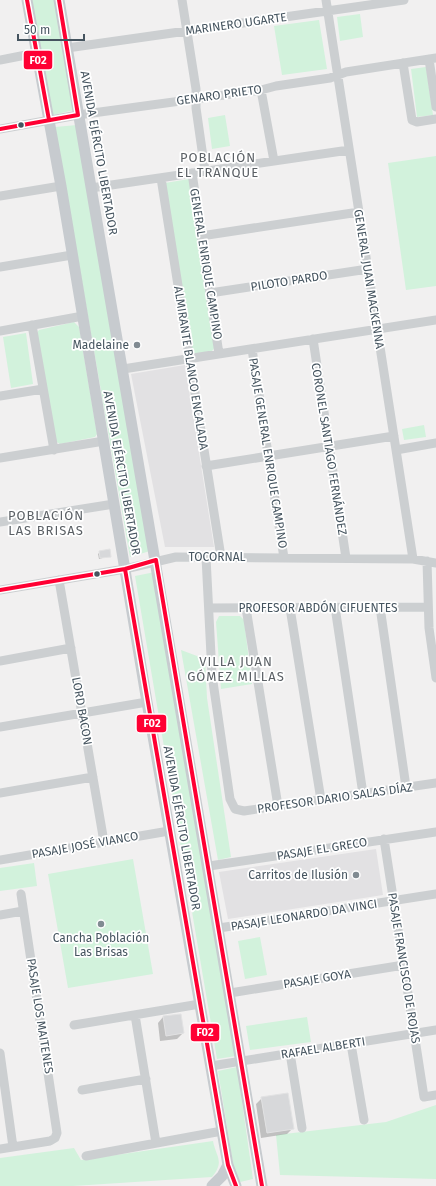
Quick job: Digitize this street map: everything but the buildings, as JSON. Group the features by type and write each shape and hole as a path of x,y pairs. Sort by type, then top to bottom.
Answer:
{"main road":[{"name":"AVENIDA EJÉRCITO LIBERTADOR","path":"26,0 61,186 147,702 222,1131 228,1164 236,1186"},
{"name":"AVENIDA EJÉRCITO LIBERTADOR","path":"59,0 209,866 262,1186"},
{"path":"212,1186 222,1176 228,1164"}],"street":[{"name":"GENERAL ENRIQUE CAMPINO","path":"182,0 205,171"},
{"name":"GENERAL JUAN MACKENNA","path":"326,0 413,559"},
{"name":"MARINERO UGARTE","path":"67,48 399,0"},
{"path":"0,60 36,53"},
{"path":"432,59 436,107"},
{"name":"GENARO PRIETO","path":"0,128 78,115 261,90 272,86 330,78 346,72 432,59"},
{"path":"403,63 413,121 436,119"},
{"path":"261,90 274,161"},
{"path":"91,188 349,150"},
{"name":"GENERAL ENRIQUE CAMPINO","path":"192,173 219,354"},
{"name":"ALMIRANTE BLANCO ENCALADA","path":"161,178 221,558"},
{"path":"0,196 61,186"},
{"path":"201,236 359,212"},
{"path":"0,267 72,255"},
{"name":"PILOTO PARDO","path":"210,293 368,269"},
{"path":"0,330 83,316"},
{"path":"123,369 436,320"},
{"path":"32,325 54,450"},
{"name":"CORONEL SANTIAGO FERNÁNDEZ","path":"313,339 346,558"},
{"name":"PASAJE GENERAL ENRIQUE CAMPINO","path":"252,349 284,558"},
{"path":"0,396 44,389"},
{"path":"206,466 394,436"},
{"path":"0,458 104,441"},
{"path":"396,450 436,443"},
{"path":"0,522 114,504"},
{"name":"TOCORNAL","path":"0,590 125,569 156,560 176,557 413,559 432,562"},
{"path":"206,557 209,608"},
{"path":"432,562 428,607 436,678"},
{"name":"LORD BACON","path":"59,580 104,842"},
{"path":"335,607 363,794"},
{"path":"380,607 406,787"},
{"name":"PROFESOR ABDÓN CIFUENTES","path":"209,608 428,607"},
{"name":"PROFESOR DARIO SALAS DÍAZ","path":"209,608 215,697 230,799 235,808 244,812 436,783"},
{"path":"246,608 278,806"},
{"path":"290,608 321,800"},
{"path":"0,660 71,648"},
{"path":"0,727 147,702"},
{"path":"0,793 93,777"},
{"name":"PASAJE JOSÉ VIANCO","path":"0,860 169,831"},
{"name":"PASAJE EL GRECO","path":"209,866 436,832"},
{"name":"PASAJE FRANCISCO DE ROJAS","path":"384,840 424,1097 436,1095"},
{"name":"PASAJE LOS MAITENES","path":"13,1147 47,1142 55,1138 57,1130 21,894"},
{"name":"PASAJE LEONARDO DA VINCI","path":"219,928 436,894"},
{"path":"0,915 23,911"},
{"name":"PASAJE GOYA","path":"230,993 404,965"},
{"path":"74,1025 200,1004"},
{"path":"134,1015 156,1143"},
{"name":"RAFAEL ALBERTI","path":"211,1066 436,1030"},
{"path":"351,1044 364,1120"},
{"path":"0,1053 13,1147 0,1149"},
{"path":"290,1053 302,1128"},
{"path":"82,1090 146,1080"},
{"path":"86,1156 222,1131"}],"shaded area":[{"path":"185,365 214,547 165,547 131,374"},
{"path":"376,849 383,895 228,919 219,872"}],"green space":[{"path":"31,0 55,0 74,110 53,115"},
{"path":"360,14 363,37 340,41 337,17"},
{"path":"319,20 327,69 282,75 274,26"},
{"path":"426,67 433,115 417,117 411,69"},
{"path":"225,115 230,146 212,149 208,118"},
{"path":"77,125 150,551 130,557 55,127"},
{"path":"436,156 436,286 406,290 388,163"},
{"path":"189,179 215,347 212,351 192,354 165,183"},
{"path":"74,322 79,327 97,434 95,437 60,444 55,441 36,334 39,330"},
{"path":"26,333 33,384 11,388 3,337"},
{"path":"424,425 426,437 404,440 402,429"},
{"path":"155,572 236,1056 217,1059 135,576"},
{"name":"VILLA JUAN GÓMEZ MILLAS","path":"219,616 240,616 244,620 252,684 221,689 216,622"},
{"path":"181,650 205,659 207,698 231,857 218,860"},
{"name":"Cancha Población Las Brisas","path":"133,859 153,974 68,988 48,874"},
{"path":"34,863 37,886 0,891 0,868"},
{"path":"260,937 267,975 245,979 238,941"},
{"path":"307,1017 311,1042 250,1050 246,1026"},
{"path":"237,1067 253,1179 240,1182 235,1176 218,1071"},
{"path":"436,1105 436,1179 280,1175 276,1135 386,1122"},
{"path":"213,1141 219,1163 216,1172 212,1177 73,1186 0,1186 0,1158 74,1148 81,1160"}],"transit line":[{"name":"F02","path":"27,0 49,120"},
{"name":"F02","path":"0,129 78,115 59,0"},
{"name":"F02","path":"0,590 125,569 156,560 262,1186"},
{"name":"F02","path":"125,569 228,1165 236,1186"}],"place":[{"name":"Madelaine","path":"137,345"},
{"name":"Carritos de Ilusión","path":"356,875"},
{"name":"Cancha Población Las Brisas","path":"101,924"}],"district":[{"name":"POBLACIÓN EL TRANQUE","path":"218,164"},
{"name":"POBLACIÓN LAS BRISAS","path":"46,522"},
{"name":"VILLA JUAN GÓMEZ MILLAS","path":"236,668"}]}
